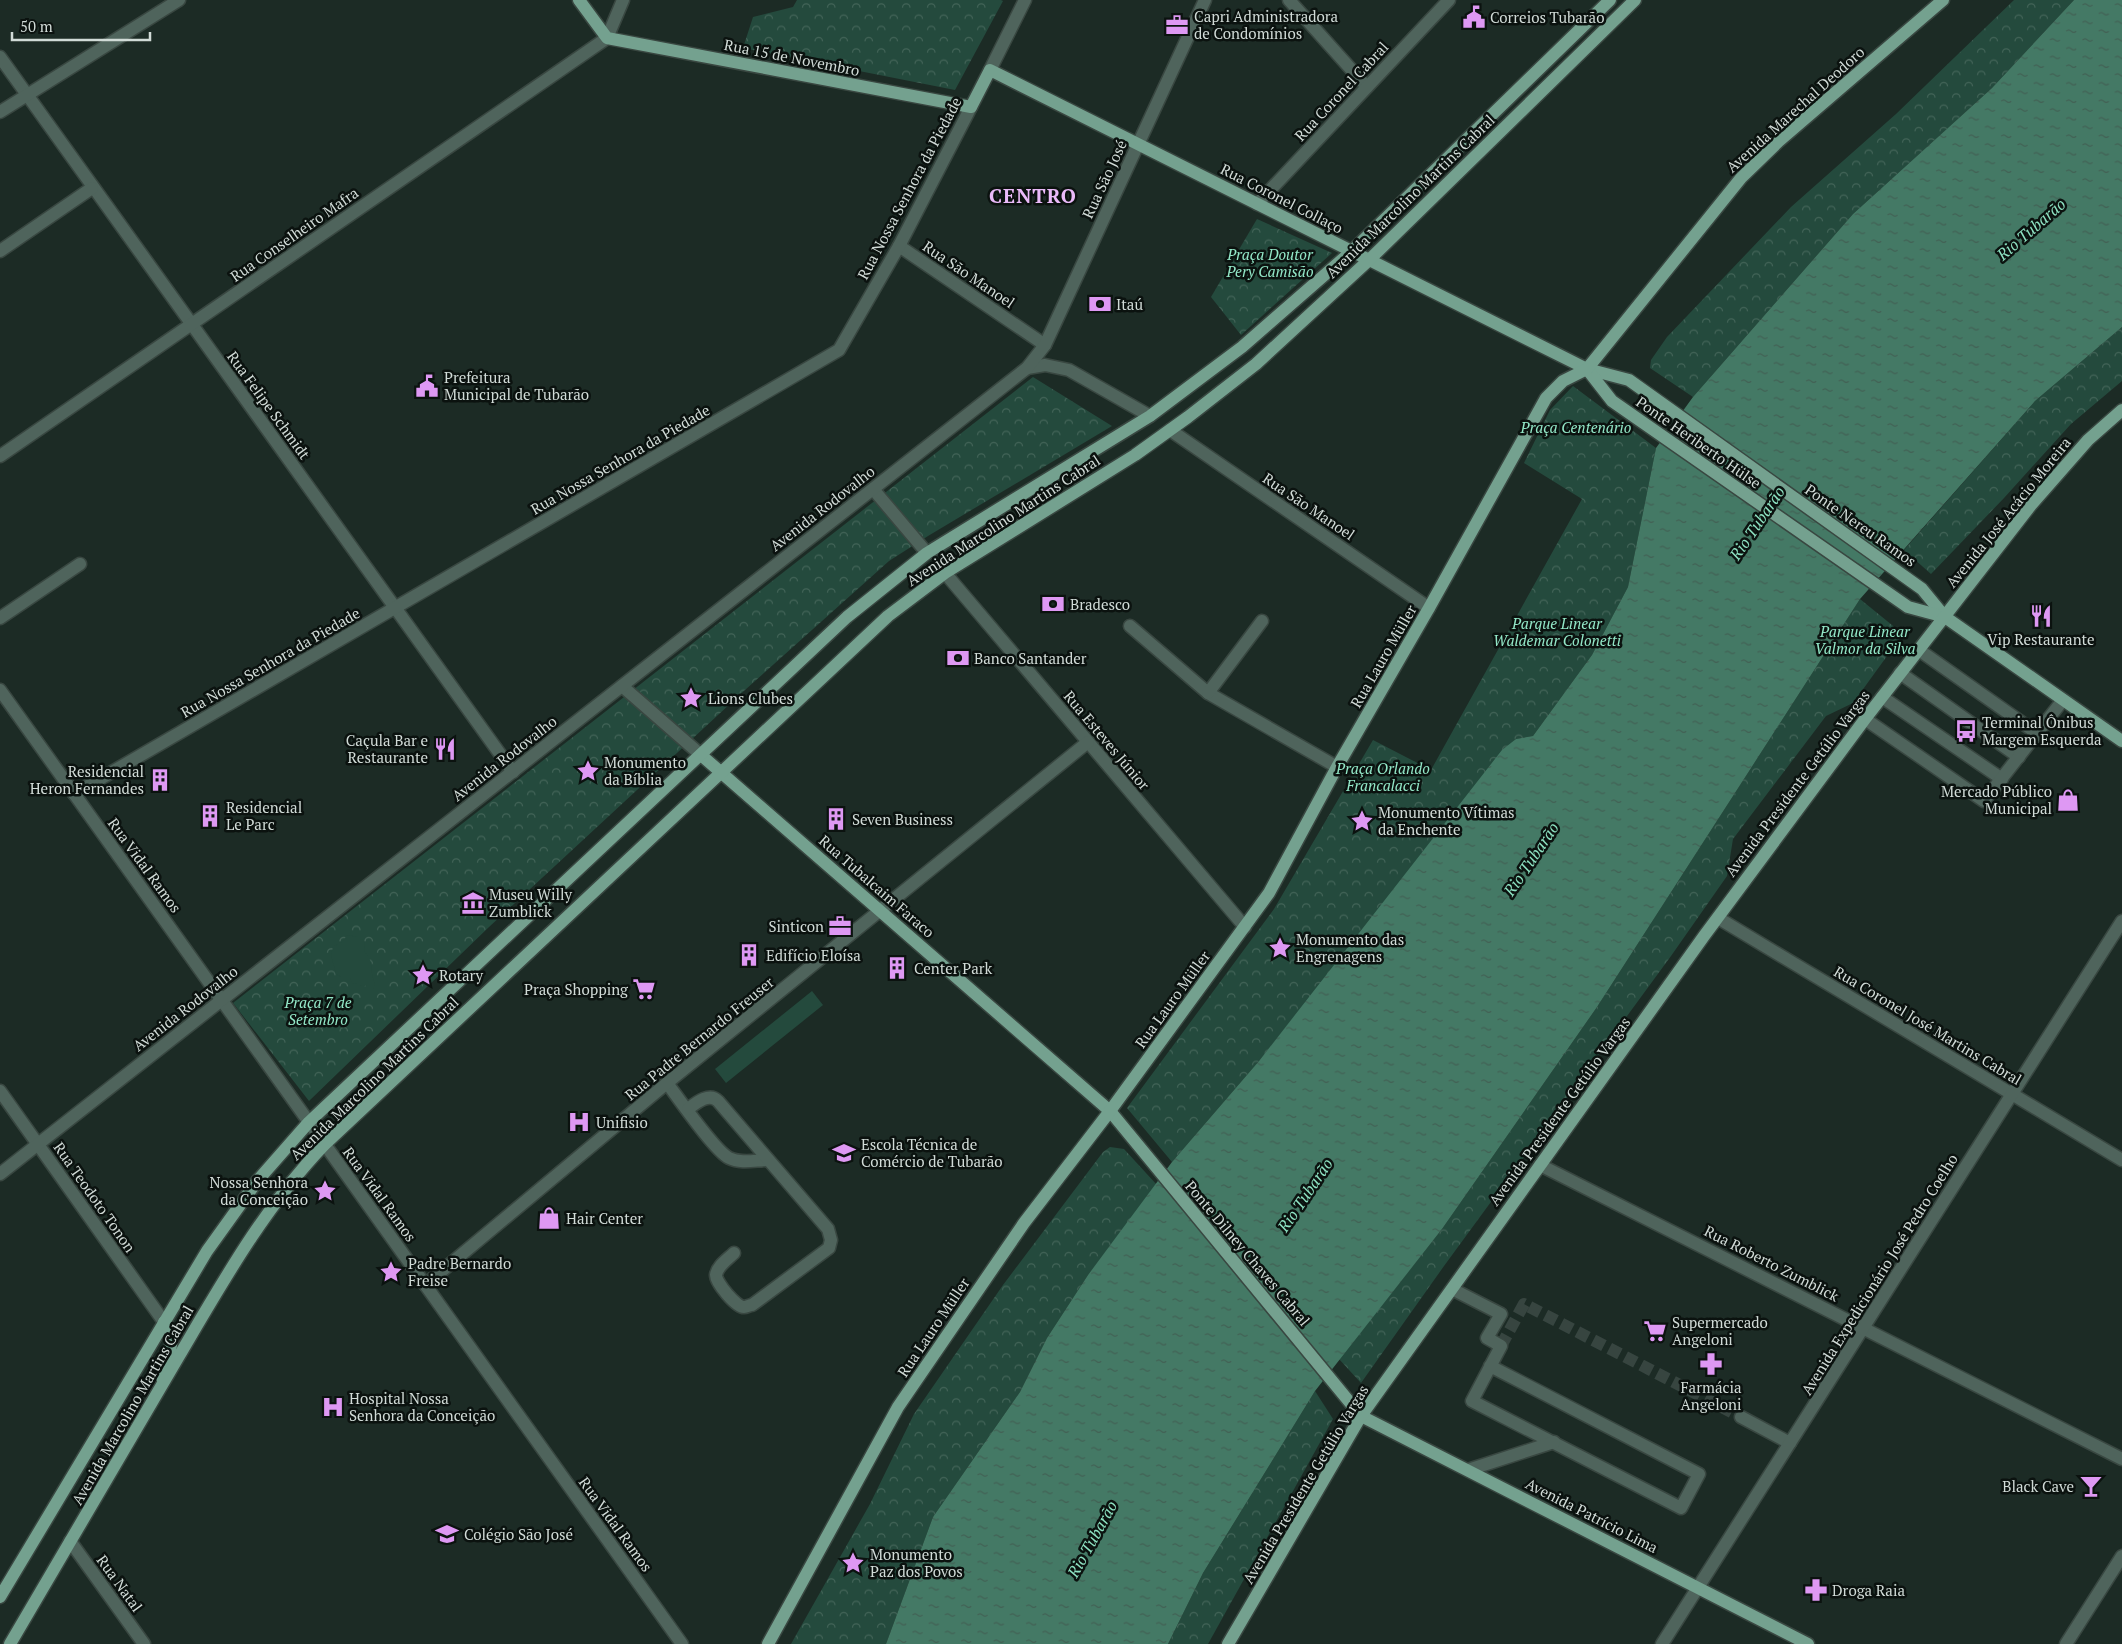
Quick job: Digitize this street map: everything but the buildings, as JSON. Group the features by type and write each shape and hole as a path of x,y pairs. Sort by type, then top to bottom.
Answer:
{"main road":[{"path":"579,0 607,38"},
{"name":"Avenida Marcolino Martins Cabral","path":"0,1597 207,1251 258,1180 309,1122 846,617 927,553 1150,416 1242,347 1352,251 1610,0"},
{"name":"Avenida Marcolino Martins Cabral","path":"10,1644 249,1240 304,1166 325,1144 888,616 945,574 1091,483 1170,430 1256,364 1369,260 1635,0"},
{"name":"Avenida Marechal Deodoro","path":"1587,369 1722,199 1747,172 1943,0"},
{"name":"Rua 15 de Novembro","path":"607,38 971,107"},
{"name":"Rua Nossa Senhora da Piedade","path":"971,107 990,70"},
{"name":"Rua Coronel Collaço","path":"990,70 1587,369"},
{"name":"Ponte Nereu Ramos","path":"1587,369 1629,380 1922,589 1945,617"},
{"name":"Ponte Heriberto Hülse","path":"1587,369 1612,401 1908,607 1945,617"},
{"name":"Rua Lauro Müller","path":"768,1644 898,1407 1024,1224 1110,1111 1269,893 1337,768 1546,398 1563,381 1587,369"},
{"name":"Avenida José Acácio Moreira","path":"1945,617 2060,470 2088,440 2122,410"},
{"path":"1945,617 2122,741"},
{"name":"Avenida Presidente Getúlio Vargas","path":"1228,1644 1361,1416 1718,918 1865,719 1945,617"},
{"name":"Rua Tubalcaim Faraco","path":"701,755 1110,1111"},
{"name":"Ponte Dilney Chaves Cabral","path":"1110,1111 1361,1416"},
{"path":"159,1390 166,1358 172,1343 172,1333 164,1322"},
{"name":"Avenida Patrício Lima","path":"1361,1416 1808,1644"}],"street":[{"path":"0,112 178,0"},
{"path":"607,38 623,0"},
{"name":"Rua Nossa Senhora da Piedade","path":"990,70 1025,0"},
{"name":"Rua São José","path":"1027,368 1045,345 1204,0"},
{"path":"1289,0 1367,87"},
{"name":"Rua Coronel Cabral","path":"1257,204 1449,0"},
{"name":"Rua Conselheiro Mafra","path":"0,456 607,38"},
{"name":"Rua Felipe Schmidt","path":"0,57 92,188 513,772"},
{"name":"Rua Nossa Senhora da Piedade","path":"74,794 832,355 844,343 899,246 971,107"},
{"path":"0,251 92,188"},
{"name":"Rua São Manoel","path":"899,246 1045,345"},
{"path":"1027,368 1045,365 1069,370 1150,416"},
{"name":"Avenida Rodovalho","path":"0,1174 1027,368"},
{"name":"Rua São Manoel","path":"1170,430 1429,608"},
{"path":"873,489 927,553"},
{"path":"0,618 80,564"},
{"name":"Rua Esteves Júnior","path":"945,574 1245,927"},
{"path":"1208,693 1262,621"},
{"path":"1130,626 1208,693 1337,768"},
{"path":"1919,650 2038,734"},
{"path":"1900,674 2020,757"},
{"name":"Rua Tubalcaim Faraco","path":"622,686 701,755"},
{"name":"Rua Vidal Ramos","path":"0,690 682,1644"},
{"path":"1882,697 2002,779"},
{"path":"1865,719 1984,801 2063,700"},
{"name":"Rua Padre Bernardo Freuser","path":"425,1285 667,1084 1088,742"},
{"name":"Rua Coronel José Martins Cabral","path":"1718,918 2122,1160"},
{"name":"Avenida Expedicionário José Pedro Coelho","path":"1662,1644 2122,921"},
{"path":"667,1084 716,1146 729,1158 742,1161 768,1160"},
{"name":"Rua Teodoto Tonon","path":"0,1091 164,1322"},
{"path":"688,1109 703,1100 714,1098 828,1229 831,1240 829,1248 752,1305 743,1307 734,1302 717,1279 716,1273 719,1268 734,1253"},
{"name":"Rua Roberto Zumblick","path":"1540,1165 2122,1458"},
{"path":"1452,1288 1501,1314 1487,1338 1501,1346 1490,1366 1472,1400 1682,1508 1699,1474 1490,1366"},
{"path":"1740,1417 1790,1443"},
{"path":"1468,1470 1554,1442"},
{"name":"Rua Natal","path":"70,1541 144,1644"},
{"path":"2066,1644 2122,1556"}],"green space":[{"path":"797,0 1003,1 955,90 743,48 753,17 793,7"},
{"path":"2014,0 2074,0 1992,88 1853,214 1693,397 1650,368 1651,360 1667,337 1791,207 1896,114"},
{"name":"Praça Doutor Pery Camisão","path":"1257,219 1332,253 1241,335 1211,297"},
{"path":"2122,327 2122,381 2071,424 2004,498 1931,574 1904,550 2035,401"},
{"name":"Praça 7 de Setembro","path":"1033,377 1112,426 889,561 745,690 489,927 309,1101 233,1003"},
{"name":"Parque Linear Waldemar Colonetti","path":"1573,386 1656,448 1628,587 1592,655 1533,736 1516,739 1259,1061 1172,1162 1127,1108 1274,909 1373,740 1431,770 1582,499 1524,463 1550,410"},
{"name":"Parque Linear Valmor da Silva","path":"1860,599 1903,634 1853,703 1826,716 1733,839 1727,876 1361,1383 1339,1359 1442,1229 1597,1007"},
{"path":"347,935 358,937 365,942 364,952 370,959 375,983 373,989 367,985 363,987 357,983 353,984 350,978 343,978 336,974 331,955 333,947 343,941"},
{"path":"812,991 823,1005 726,1083 715,1069"},
{"path":"1110,1147 1124,1149 1157,1185 1088,1275 1047,1338 1020,1392 933,1517 886,1644 791,1644 870,1504 914,1414 1003,1285 1103,1152"},
{"path":"1315,1391 1333,1419 1208,1644 1168,1644 1203,1573"}],"water":[{"name":"Rio Tubarão","path":"2074,0 2122,0 2122,327 2035,401 1860,599 1597,1007 1442,1229 1315,1391 1203,1573 1168,1644 886,1644 933,1517 1020,1392 1047,1338 1088,1275 1172,1162 1259,1061 1502,750 1516,739 1533,736 1592,655 1628,587 1656,448 1693,397 1853,214 1992,88"}],"tunnel":[{"path":"1501,1346 1524,1304 1741,1417"}],"place":[{"name":"Correios Tubarão","path":"1474,17"},
{"name":"Capri Administradora de Condomínios","path":"1177,25"},
{"name":"Itaú","path":"1100,304"},
{"name":"Prefeitura Municipal de Tubarão","path":"427,386"},
{"name":"Bradesco","path":"1053,604"},
{"name":"Vip Restaurante","path":"2041,616"},
{"name":"Banco Santander","path":"958,658"},
{"name":"Lions Clubes","path":"691,698"},
{"name":"Terminal Ônibus Margem Esquerda","path":"1966,731"},
{"name":"Caçula Bar e Restaurante","path":"445,749"},
{"name":"Monumento da Bíblia","path":"588,771"},
{"name":"Residencial Heron Fernandes","path":"160,780"},
{"name":"Mercado Público Municipal","path":"2068,800"},
{"name":"Residencial Le Parc","path":"210,816"},
{"name":"Seven Business","path":"836,819"},
{"name":"Monumento Vítimas da Enchente","path":"1362,821"},
{"name":"Museu Willy Zumblick","path":"473,903"},
{"name":"Sinticon","path":"840,926"},
{"name":"Monumento das Engrenagens","path":"1280,948"},
{"name":"Edifício Eloísa","path":"749,955"},
{"name":"Center Park","path":"897,968"},
{"name":"Rotary","path":"423,975"},
{"name":"Praça Shopping","path":"644,989"},
{"name":"Unifisio","path":"579,1122"},
{"name":"Escola Técnica de Comércio de Tubarão","path":"844,1153"},
{"name":"Nossa Senhora da Conceição","path":"325,1191"},
{"name":"Hair Center","path":"549,1218"},
{"name":"Padre Bernardo Freise","path":"391,1272"},
{"name":"Supermercado Angeloni","path":"1655,1331"},
{"name":"Farmácia Angeloni","path":"1711,1364"},
{"name":"Hospital Nossa Senhora da Conceição","path":"333,1407"},
{"name":"Black Cave","path":"2091,1486"},
{"name":"Colégio São José","path":"447,1534"},
{"name":"Monumento Paz dos Povos","path":"853,1563"},
{"name":"Droga Raia","path":"1816,1590"}],"district":[{"name":"CENTRO","path":"1033,195"}],"park label":[{"name":"Praça Centenário","path":"1576,427"},
{"name":"Praça Orlando Francalacci","path":"1383,776"}]}
